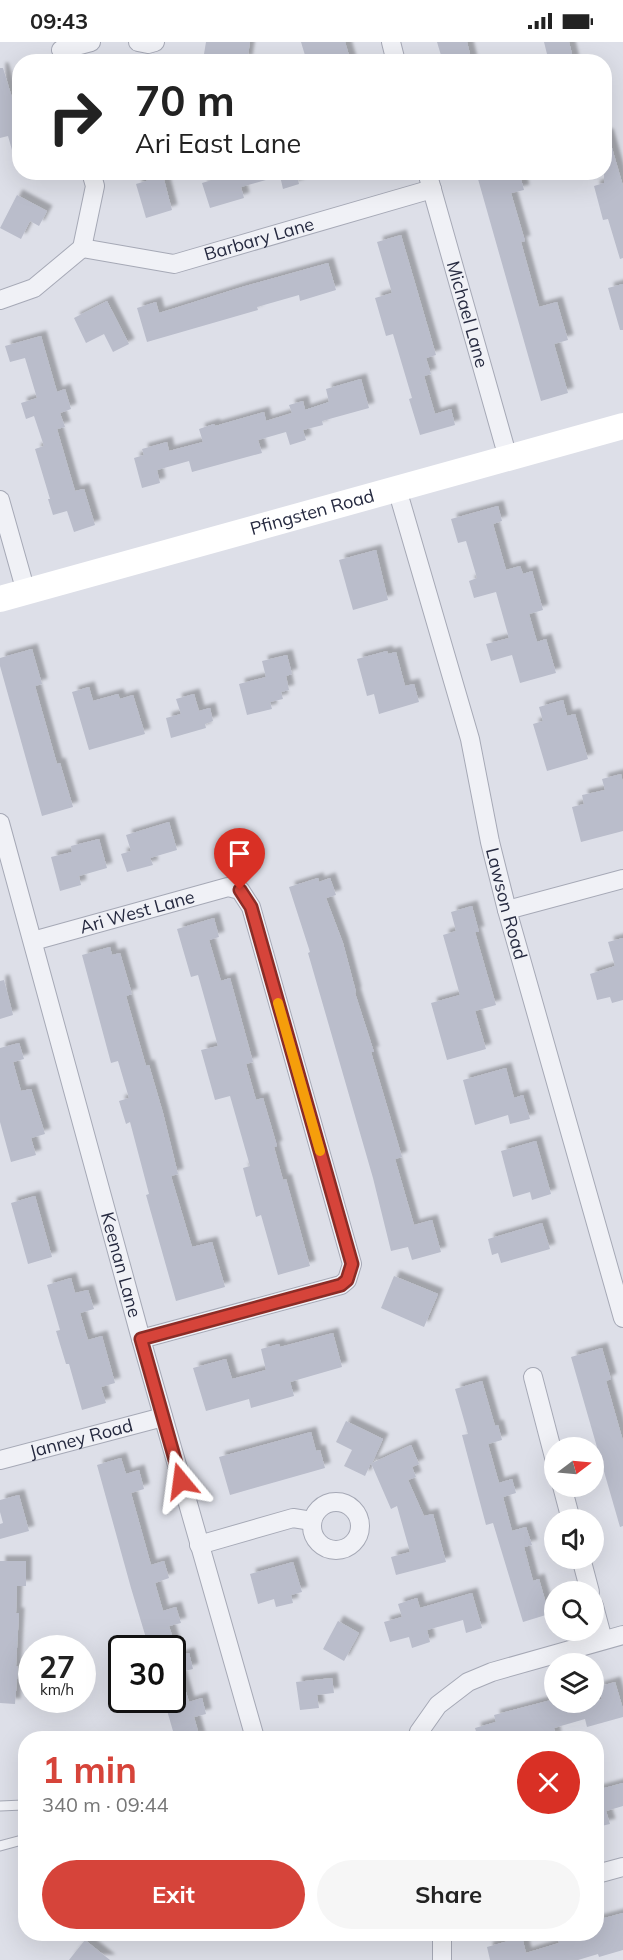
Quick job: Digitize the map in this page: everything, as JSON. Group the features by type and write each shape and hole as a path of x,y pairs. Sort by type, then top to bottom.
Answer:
{"main road":[{"name":"Pfingsten Road","path":"0,599 623,426"}],"street":[{"path":"61,51 91,42"},
{"path":"138,42 148,44 155,42"},
{"path":"0,300 34,288 82,248 95,186 93,180"},
{"name":"Barbary Lane","path":"82,248 174,264 429,181"},
{"name":"Michael Lane","path":"429,181 508,458"},
{"name":"Lawson Road","path":"398,489 470,739 490,842 507,910 623,1318"},
{"path":"0,500 26,592"},
{"name":"Keenan Lane","path":"0,823 141,1339 253,1731"},
{"path":"507,910 623,879"},
{"name":"Ari West Lane","path":"33,941 228,887 240,890 251,907 349,1252 352,1264 347,1280 341,1285 141,1339"},
{"path":"532,1377 548,1437"},
{"name":"Janney Road","path":"0,1460 163,1417"},
{"path":"199,1545 293,1518 312,1521"},
{"path":"604,1640 623,1635"},
{"path":"420,1731 438,1705 468,1682 492,1672 600,1641"},
{"path":"604,1872 623,1867"},
{"path":"442,1941 442,1960"}],"lane":[{"path":"0,1806 18,1805"},
{"path":"0,1846 18,1841"}],"building":[{"path":"206,42 250,42 248,54 204,54"},
{"path":"301,42 345,42 349,54 305,54"},
{"path":"437,42 467,42 470,54 441,54"},
{"path":"544,42 569,42 572,54 547,54"},
{"path":"0,68 3,68 12,98 12,150 8,136 0,138"},
{"path":"612,148 623,186 623,258 620,259 608,219 603,220 594,186 604,183 604,180 612,180"},
{"path":"150,180 164,180 172,210 146,218 136,184"},
{"path":"212,180 266,180 241,187 244,198 210,208 202,183"},
{"path":"281,180 298,180 299,184 283,189"},
{"path":"478,180 521,180 524,190 511,193 525,241 521,242 539,307 557,302 568,340 554,344 568,393 541,401"},
{"path":"17,195 47,211 39,226 30,221 21,239 0,228"},
{"path":"401,235 436,355 426,358 431,374 424,376 435,414 451,409 455,425 420,435 409,399 412,398 393,334 386,336 375,298 392,293 377,242"},
{"path":"328,263 336,290 300,301 299,295 257,307 258,310 147,342 137,308 156,302 159,313"},
{"path":"623,284 623,330 620,330 608,288"},
{"path":"107,301 129,344 113,352 104,334 86,343 74,318"},
{"path":"41,336 57,392 65,389 71,409 60,413 65,427 57,429 75,491 84,489 95,525 74,532 67,511 53,515 48,499 50,499 35,449 44,446 34,416 26,419 21,403 37,398 25,358 10,362 5,346"},
{"path":"361,379 369,408 322,421 323,425 303,430 306,440 290,445 286,432 258,440 262,453 192,472 189,461 157,470 160,483 142,488 134,458 144,455 142,449 167,442 169,451 203,442 199,429 264,412 266,421 292,413 289,405 303,401 305,410 329,402 326,389"},
{"path":"498,506 502,521 493,524 506,570 520,566 523,574 532,571 543,610 529,614 537,642 546,639 556,673 520,683 512,655 491,661 486,644 509,638 496,592 474,598 469,581 477,578 466,541 458,543 451,519"},
{"path":"376,550 388,600 353,610 339,560"},
{"path":"32,649 42,684 35,686 57,764 60,763 73,807 42,816 0,666 0,658"},
{"path":"387,651 388,654 396,652 405,686 414,684 419,702 379,714 374,694 367,696 357,659"},
{"path":"287,655 292,674 286,676 289,690 281,692 283,699 270,702 272,709 247,715 239,684 266,677 262,661"},
{"path":"89,687 93,701 118,694 120,699 133,695 145,734 89,750 72,692"},
{"path":"194,694 199,711 210,708 213,721 205,724 206,728 171,738 166,718 181,714 176,699"},
{"path":"563,700 567,716 575,714 588,759 547,771 533,724 543,721 539,707"},
{"path":"621,774 623,831 581,842 572,807 584,804 582,795 605,790 602,779"},
{"path":"169,822 177,850 150,858 153,865 127,872 121,854 131,851 126,835"},
{"path":"99,839 107,868 79,876 81,885 60,891 51,857 72,852 71,846"},
{"path":"318,878 319,882 330,878 336,895 326,898 343,943 355,993 374,1052 371,1052 402,1157 395,1159 414,1225 432,1220 441,1252 412,1260 408,1247 391,1251 373,1178 308,953 310,952 289,887"},
{"path":"472,906 479,932 475,932 496,1005 475,1011 486,1049 447,1060 431,1003 460,995 443,935 456,931 451,912"},
{"path":"214,918 219,937 209,940 221,981 230,978 253,1062 246,1064 256,1100 263,1098 277,1146 274,1147 283,1180 286,1179 310,1266 278,1275 261,1215 256,1217 243,1168 250,1166 230,1096 215,1100 201,1050 218,1046 198,975 191,977 177,929"},
{"path":"623,938 623,1000 612,1003 610,997 597,1000 590,974 615,966 608,942"},
{"path":"110,947 112,955 120,953 132,994 126,996 146,1066 149,1065 163,1113 178,1174 171,1176 192,1247 212,1242 225,1287 176,1301 146,1195 149,1194 130,1122 126,1124 119,1101 129,1098 118,1061 111,1063 82,955"},
{"path":"4,980 13,1015 0,1019 0,981"},
{"path":"19,1043 24,1059 13,1062 21,1091 31,1089 45,1134 31,1138 36,1155 11,1162 0,1122 0,1048"},
{"path":"506,1068 514,1098 523,1095 530,1119 510,1124 508,1115 475,1125 463,1080"},
{"path":"536,1141 551,1194 532,1200 530,1192 513,1197 501,1151"},
{"path":"35,1196 52,1257 28,1264 11,1203"},
{"path":"542,1223 550,1249 501,1263 498,1253 492,1255 488,1239"},
{"path":"394,1276 438,1294 424,1327 381,1308"},
{"path":"71,1278 75,1293 88,1290 94,1309 80,1313 88,1340 102,1336 115,1383 101,1387 106,1403 82,1410 69,1364 66,1364 56,1331 60,1330 47,1285"},
{"path":"333,1333 342,1367 290,1382 294,1396 251,1408 249,1399 206,1411 193,1368 226,1359 232,1379 266,1370 261,1349 279,1344 280,1347"},
{"path":"602,1348 611,1379 606,1381 623,1441 623,1526 620,1527 604,1471 604,1437 594,1437 571,1357"},
{"path":"482,1381 495,1426 498,1425 502,1440 488,1444 499,1483 512,1479 516,1493 503,1497 512,1531 526,1527 532,1545 524,1547 533,1581 539,1579 544,1596 544,1616 523,1622 493,1523 486,1525 462,1435 468,1434 455,1389"},
{"path":"346,1421 383,1439 372,1463 411,1445 419,1464 412,1467 416,1477 408,1480 424,1516 433,1514 446,1562 396,1575 391,1557 410,1552 397,1506 391,1509 371,1463 365,1476 344,1466 352,1450 336,1442"},
{"path":"311,1432 316,1451 320,1450 325,1468 230,1495 219,1457"},
{"path":"121,1458 126,1474 139,1470 144,1489 131,1493 151,1565 164,1561 169,1578 155,1583 163,1611 176,1607 181,1623 169,1626 172,1635 145,1635 97,1465"},
{"path":"19,1495 29,1531 0,1539 0,1524 3,1523 0,1500"},
{"path":"0,1561 26,1561 26,1586 17,1586 16,1613 19,1613 15,1704 0,1703"},
{"path":"293,1562 302,1592 291,1595 293,1603 276,1607 274,1599 258,1604 250,1574"},
{"path":"472,1593 482,1628 466,1633 463,1620 427,1630 430,1642 412,1648 409,1637 390,1642 384,1622 402,1617 398,1604 417,1598 420,1608"},
{"path":"338,1621 359,1633 344,1661 323,1649"},
{"path":"189,1653 193,1669 186,1671 186,1654"},
{"path":"332,1678 334,1693 317,1695 319,1708 300,1710 296,1682"},
{"path":"615,1682 623,1709 623,1717 587,1727 585,1719 554,1728 555,1731 476,1731 475,1728 496,1722 494,1715 544,1702 544,1713 604,1713 604,1685"},
{"path":"186,1692 189,1702 202,1698 206,1714 194,1717 198,1731 173,1731 168,1713 186,1713"},
{"path":"623,1783 623,1806 606,1811 610,1824 604,1825 604,1788"},
{"path":"623,1913 623,1950 578,1960 490,1960 487,1947 508,1941 523,1941 526,1953 559,1943 559,1941 604,1941 604,1918"},
{"path":"86,1941 110,1960 69,1960"}],"slow traffic":[{"path":"278,1003 320,1151"}],"route":[{"path":"181,1481 141,1339 341,1285 347,1280 352,1264 251,907 240,890"}]}
